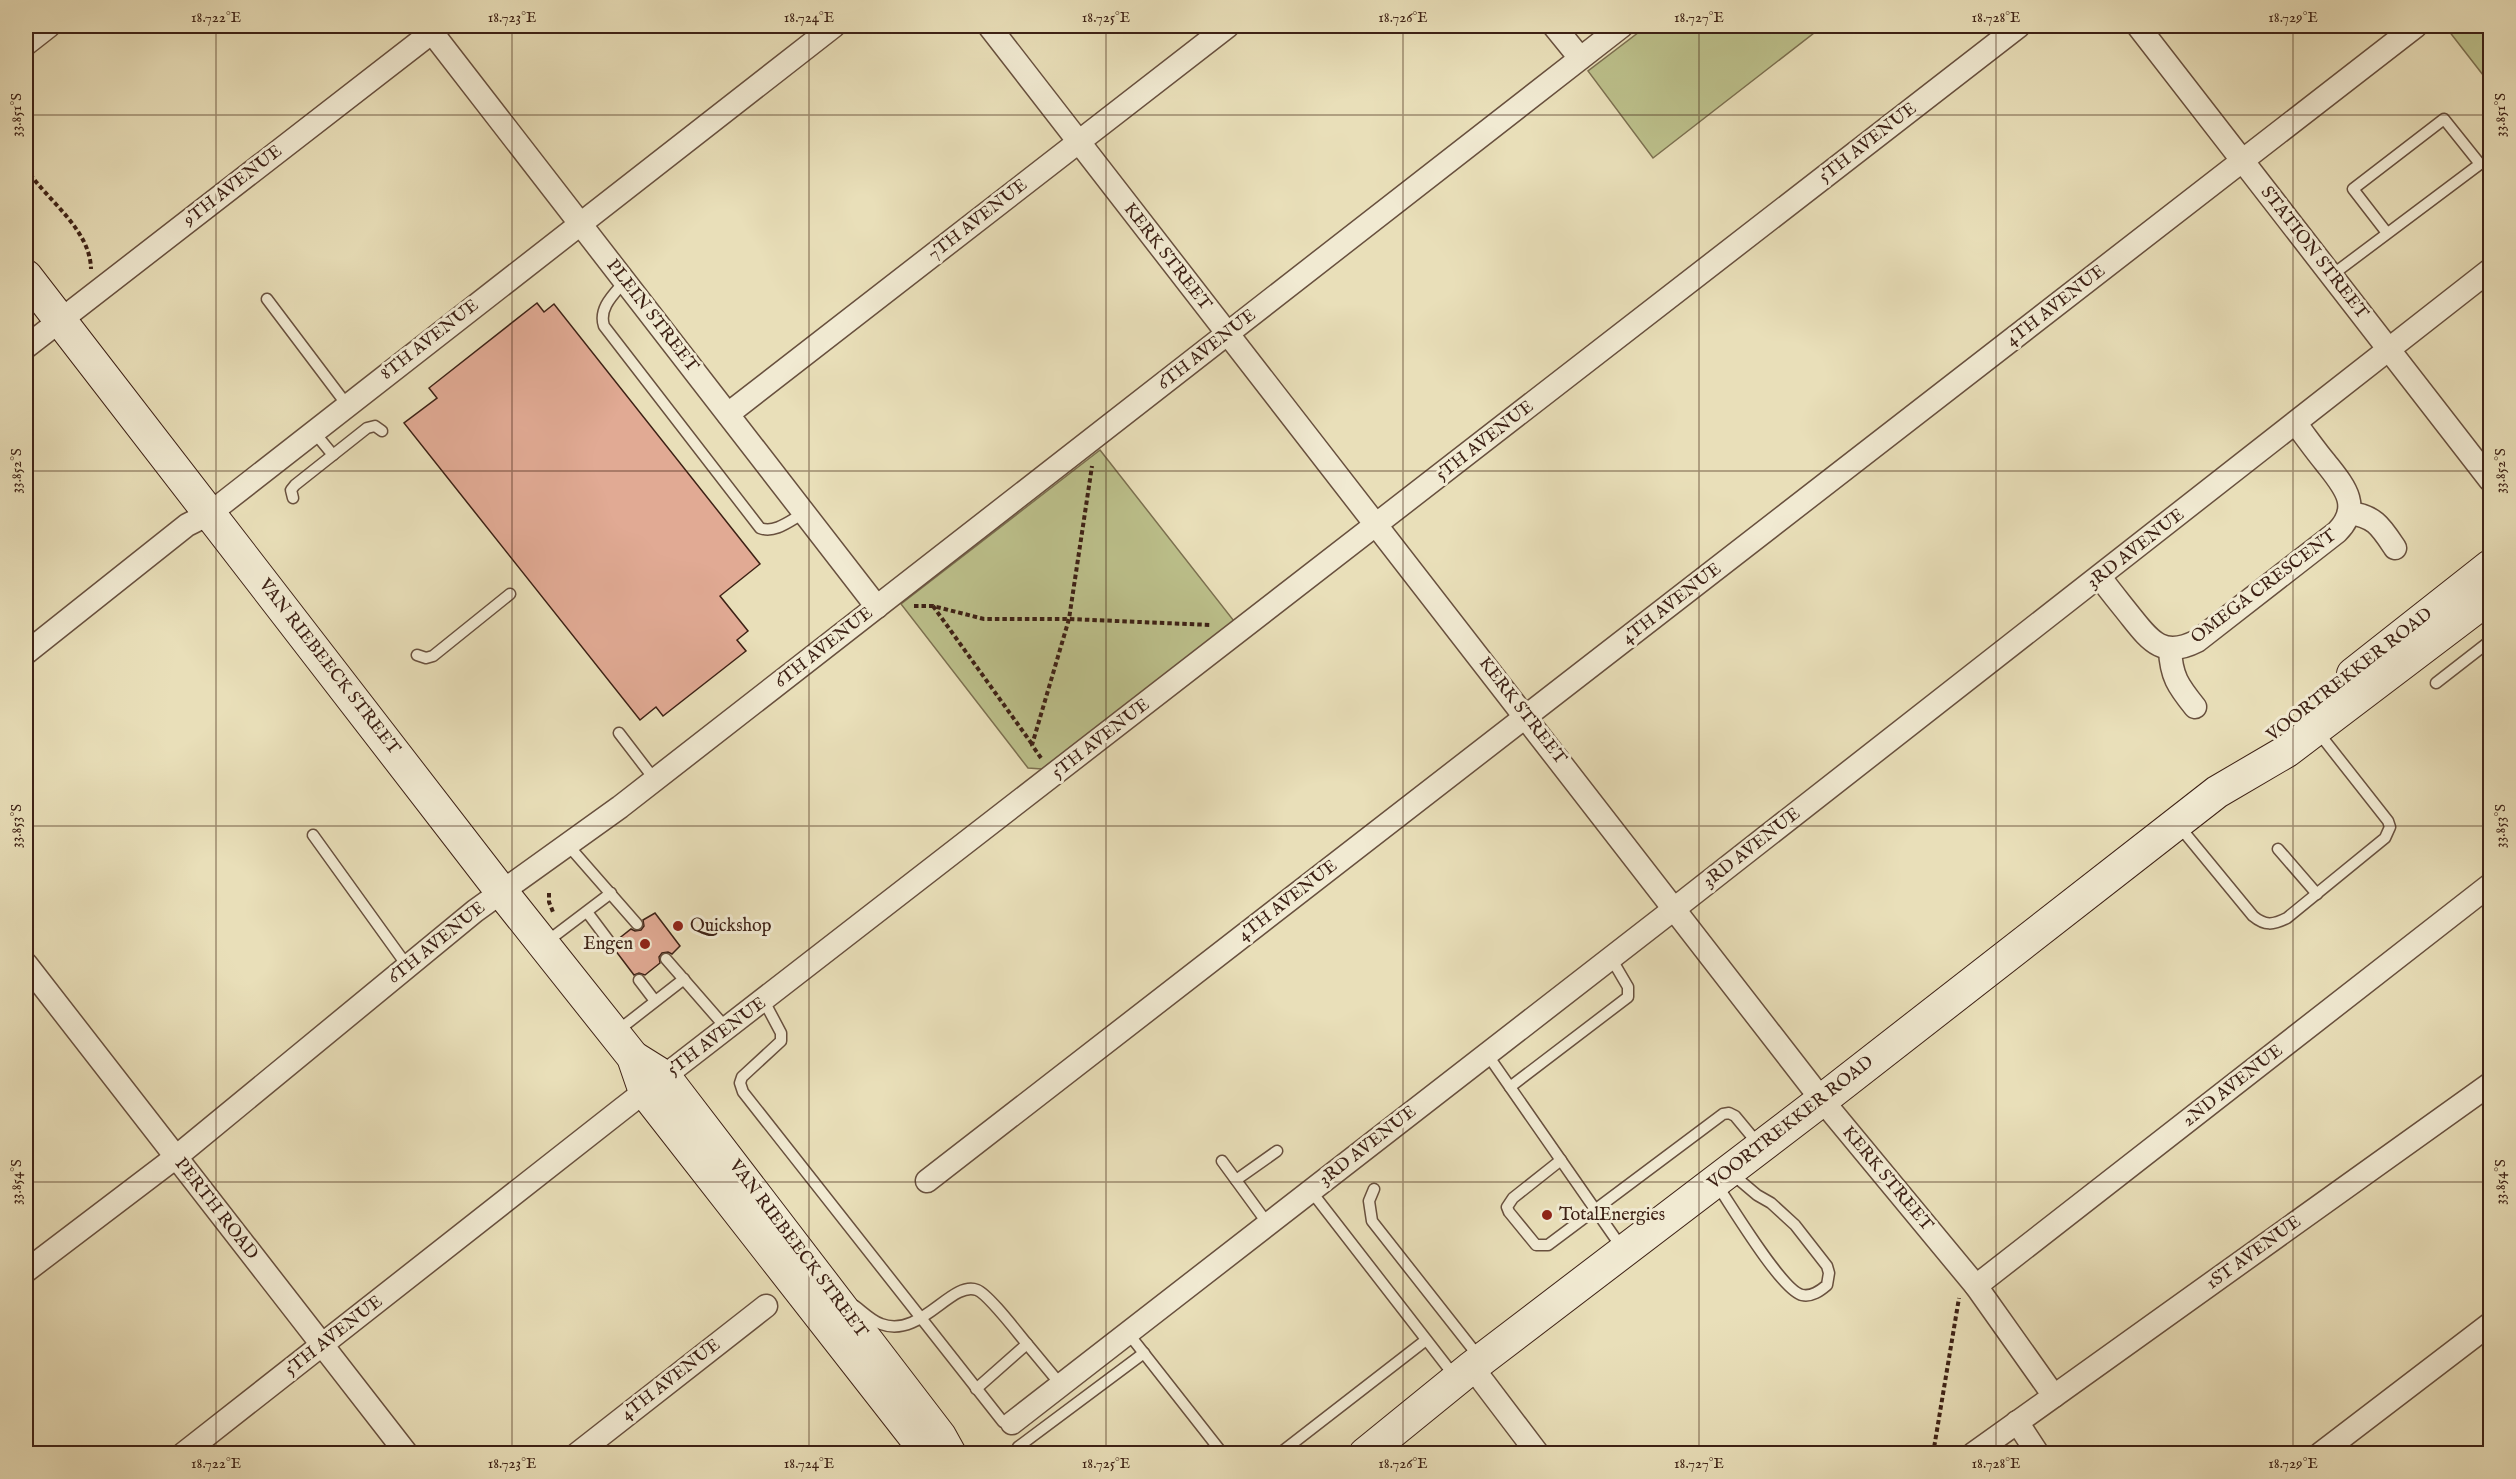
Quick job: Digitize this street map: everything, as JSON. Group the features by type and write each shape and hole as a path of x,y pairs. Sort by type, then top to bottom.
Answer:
{"main road":[{"name":"VAN RIEBEECK STREET","path":"26,276 501,891 545,943 655,1084 823,1281 940,1436 950,1454"},
{"name":"VOORTREKKER ROAD","path":"2217,792 2260,746 2490,566"},
{"name":"VOORTREKKER ROAD","path":"1365,1454 1470,1369 1822,1100 2217,792 2273,761 2490,597"},
{"name":"VAN RIEBEECK STREET","path":"655,1084 928,1454"}],"street":[{"path":"26,44 50,26"},
{"name":"8TH AVENUE","path":"26,653 187,525 209,514 834,26"},
{"name":"KERK STREET","path":"989,26 1822,1100 1976,1286 2054,1396"},
{"name":"7TH AVENUE","path":"728,414 1228,26"},
{"path":"1554,26 1580,58"},
{"name":"6TH AVENUE","path":"26,1271 176,1157 501,891 620,807 1623,26"},
{"name":"5TH AVENUE","path":"183,1454 655,1084 2019,26"},
{"name":"STATION STREET","path":"2138,26 2490,480"},
{"name":"4TH AVENUE","path":"927,1180 2416,26"},
{"name":"PLEIN STREET","path":"433,28 580,223 877,607"},
{"name":"9TH AVENUE","path":"26,347 433,28"},
{"name":"3RD AVENUE","path":"1012,1423 2100,577 2490,270"},
{"name":"OMEGA CRESCENT","path":"2100,577 2150,641 2170,648 2179,648 2197,641 2337,532 2349,513 2345,487 2296,424"},
{"name":"OMEGA CRESCENT","path":"2349,513 2372,519 2395,548"},
{"name":"OMEGA CRESCENT","path":"2170,648 2172,673 2176,683 2195,707"},
{"name":"2ND AVENUE","path":"1976,1286 2490,885"},
{"name":"PERTH ROAD","path":"26,964 407,1454"},
{"name":"1ST AVENUE","path":"1973,1454 2490,1084"},
{"name":"4TH AVENUE","path":"577,1454 766,1306"},
{"path":"2320,1454 2490,1324"},
{"path":"1470,1369 1538,1454"},
{"path":"2017,1422 2038,1454"}],"lane":[{"path":"2332,275 2480,164 2444,119 2353,189 2387,233"},
{"path":"625,281 604,308 602,320 604,326 760,528 776,529 804,513"},
{"path":"267,299 347,405"},
{"path":"293,498 292,487 367,428 375,426 382,431"},
{"path":"314,432 333,455"},
{"path":"417,655 426,658 433,656 510,594"},
{"path":"2436,683 2490,641"},
{"path":"2177,823 2259,921 2276,924 2287,918 2385,838 2390,827 2388,821 2316,729"},
{"path":"619,733 655,780"},
{"path":"313,834 408,967"},
{"path":"567,843 637,924"},
{"path":"2278,849 2316,894"},
{"path":"545,943 611,893"},
{"path":"587,912 612,944"},
{"path":"1510,1087 1628,997 1628,987 1611,958"},
{"path":"666,959 728,1029"},
{"path":"624,1045 655,1001 684,979"},
{"path":"639,980 655,1001"},
{"path":"764,1001 781,1033 781,1041 742,1077 740,1083 743,1092 923,1318 976,1389 1003,1422 1012,1423"},
{"path":"1487,1054 1624,1251"},
{"path":"1561,1160 1509,1202 1509,1212 1532,1242 1541,1246 1548,1245 1594,1208 1723,1114 1729,1113 1735,1116 1760,1147"},
{"path":"1236,1180 1277,1151"},
{"path":"1222,1161 1268,1224"},
{"path":"1722,1176 1771,1203 1795,1225 1827,1266 1829,1273 1827,1286 1819,1292 1806,1296 1799,1295 1788,1286 1744,1226 1722,1176"},
{"path":"1374,1189 1369,1201 1372,1221 1470,1369"},
{"path":"1311,1191 1426,1340 1470,1369"},
{"path":"823,1281 879,1324 896,1327 923,1318 961,1290 978,1290 1061,1385"},
{"path":"1128,1333 1223,1454"},
{"path":"1279,1454 1426,1340"},
{"path":"976,1389 1027,1344"},
{"path":"1015,1454 1018,1447 1144,1353"}],"path":[{"path":"26,168 33,180 80,234 90,263 91,279"},
{"path":"1032,745 1069,619 1096,436"},
{"path":"877,607 933,606 984,619 1069,619 1223,625 1235,636"},
{"path":"933,606 1054,776"},
{"path":"1933,1454 1958,1299 1976,1286"}],"green space":[{"path":"1647,26 1823,26 1653,158 1588,71"},
{"path":"2445,26 2490,26 2490,84"},
{"path":"1100,450 1234,621 1042,769 1028,768 901,604"}],"building":[{"path":"537,303 544,312 554,304 760,564 720,596 748,631 737,640 746,651 663,716 656,707 640,720 404,423 437,398 429,388"},
{"path":"655,913 680,946 672,954 662,953 659,957 660,963 645,975 639,973 634,975 615,950 618,946 617,940 631,929 641,930 644,926 643,920"}],"place":[{"name":"Quickshop","path":"678,926"},
{"name":"Engen","path":"645,944"},
{"name":"TotalEnergies","path":"1547,1215"}]}
